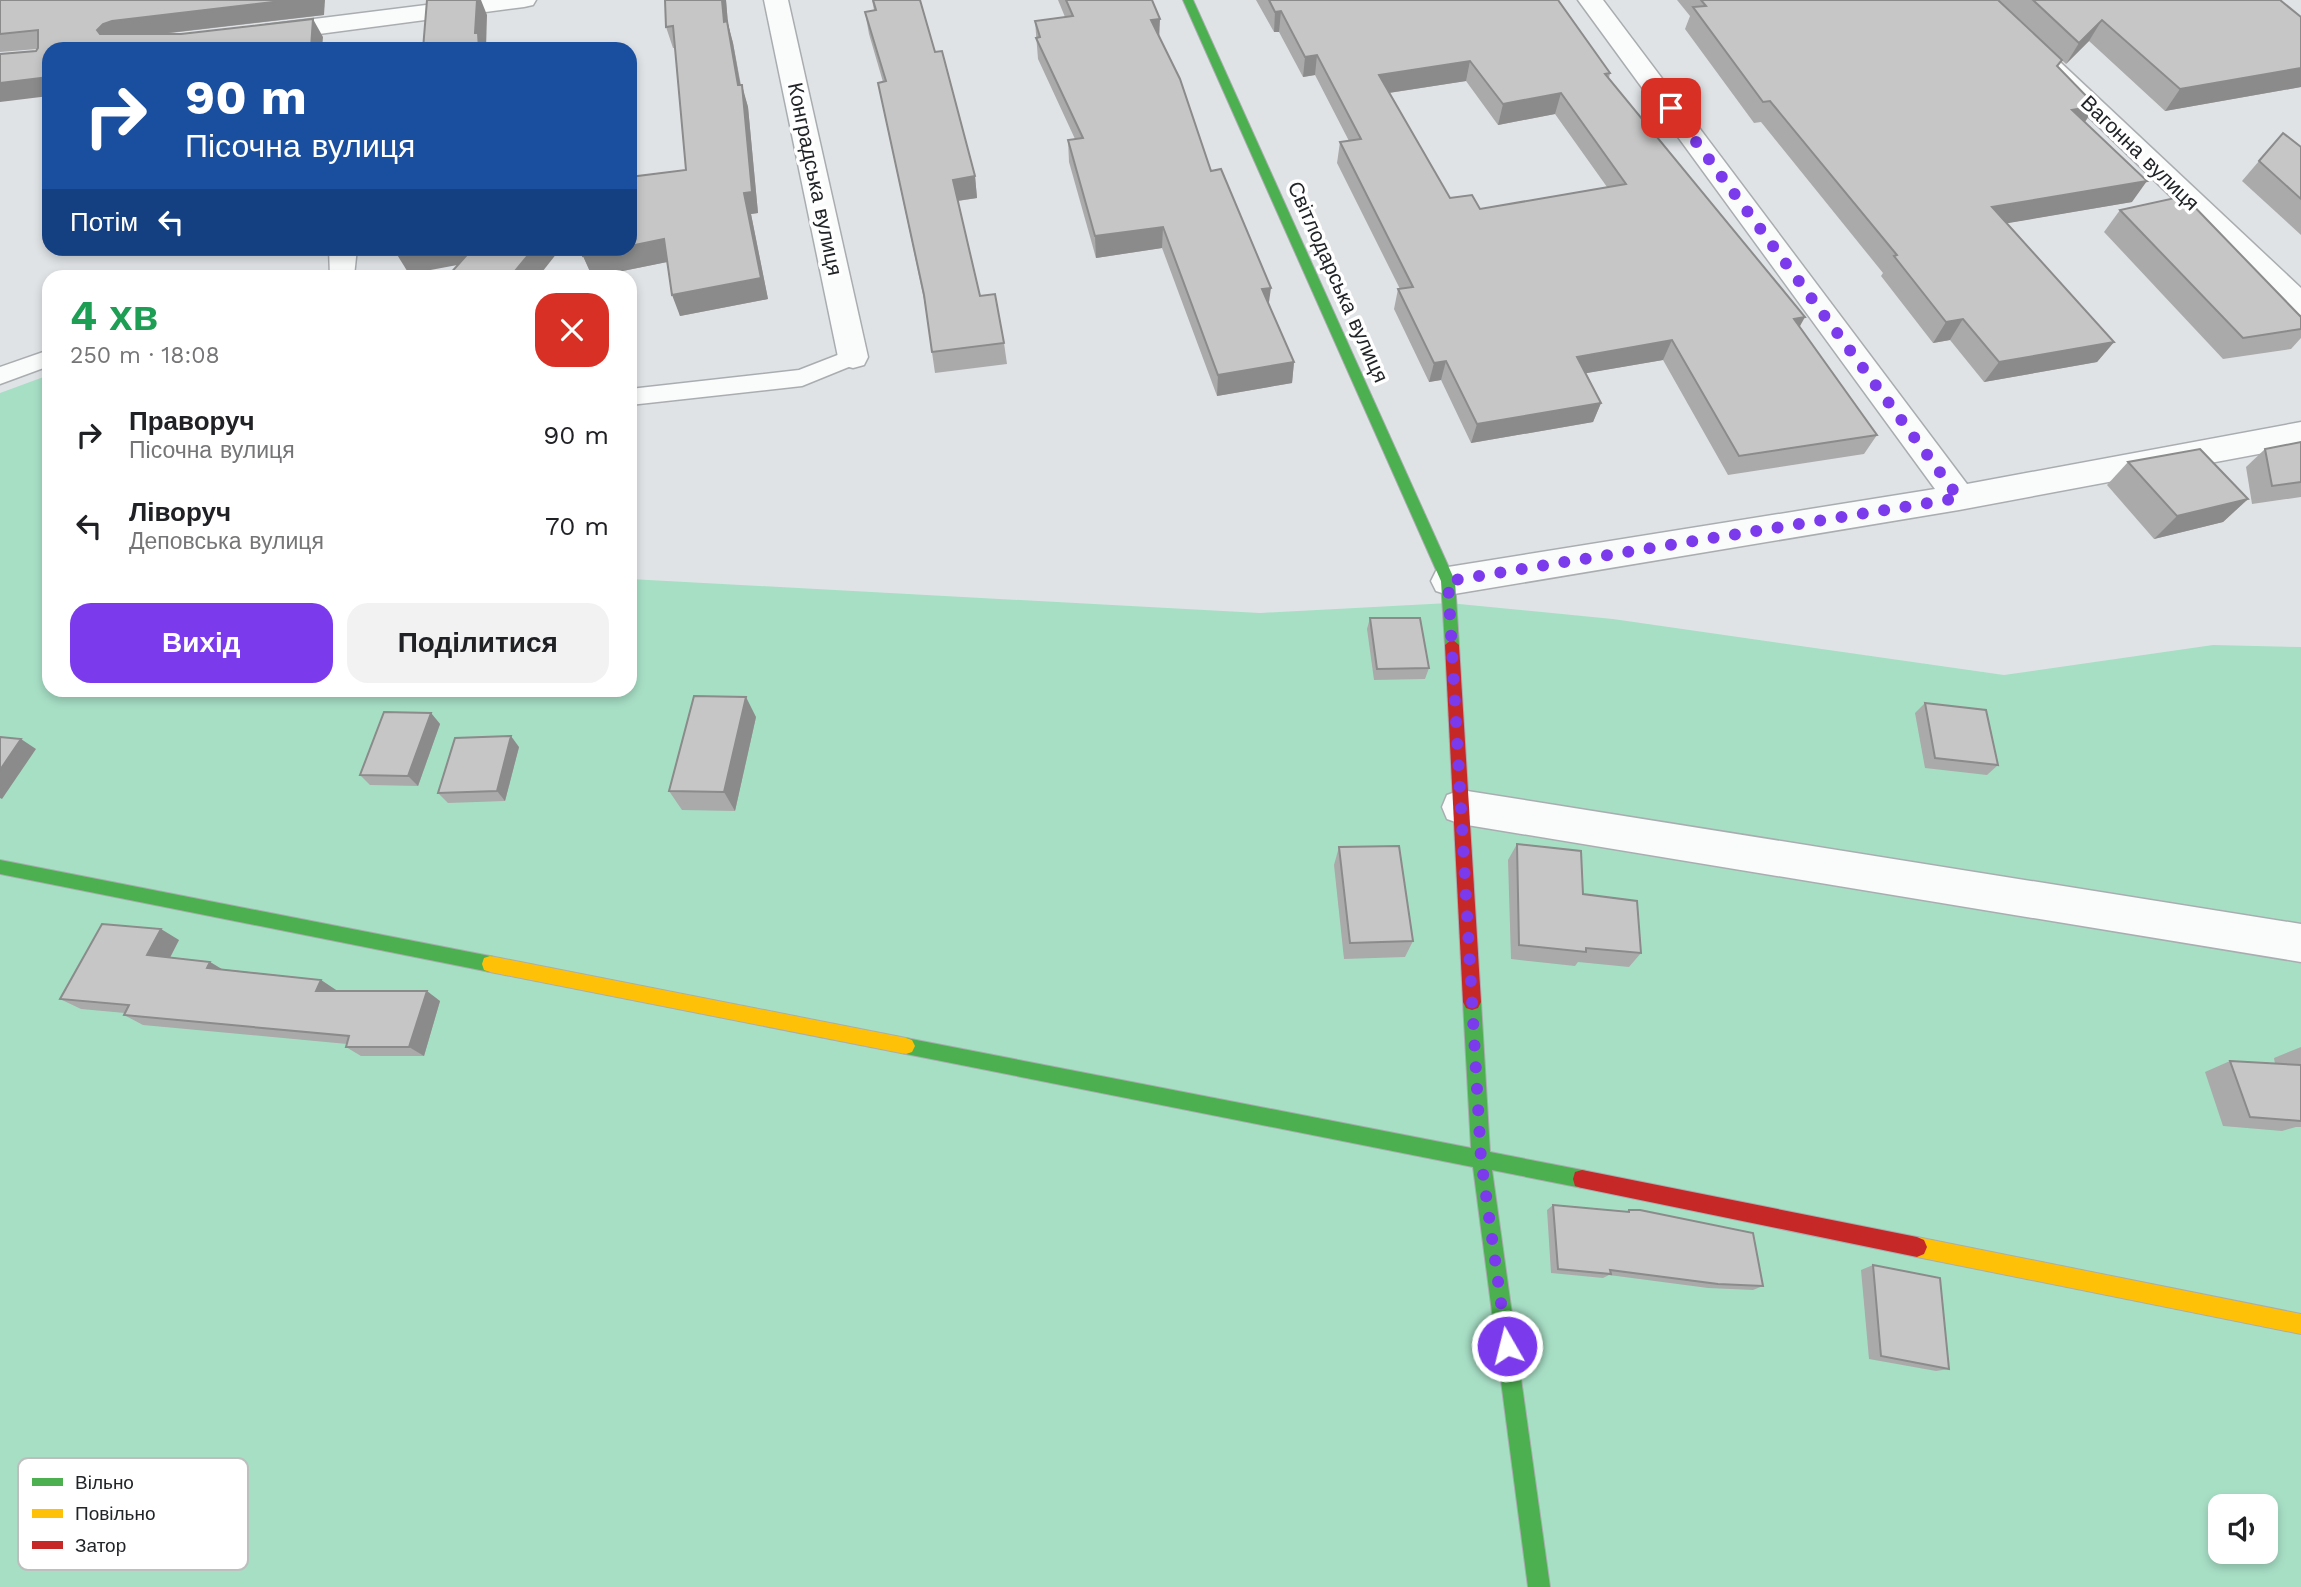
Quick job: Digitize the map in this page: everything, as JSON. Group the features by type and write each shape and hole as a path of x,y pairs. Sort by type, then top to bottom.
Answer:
{"street":[{"path":"248,35 524,0"},
{"name":"Конградська вулиця","path":"776,0 853,357"},
{"name":"Світлодарська вулиця","path":"1188,0 1448,581"},
{"path":"1590,0 1959,498"},
{"name":"Вагонна вулиця","path":"1980,0 2301,306"},
{"path":"357,42 358,23"},
{"path":"1539,1587 1481,1159 1448,581 1959,498 2301,434"},
{"path":"1461,807 2301,943"},
{"path":"0,867 2301,1324"}],"lane":[{"path":"637,396 802,378 853,357"},
{"path":"0,376 42,361"}],"green space":[{"path":"42,378 42,697 637,697 637,579 1260,613 1449,603 1613,619 2004,675 2213,645 2301,647 2301,1587 0,1587 0,393"}],"building":[{"path":"0,0 290,0 112,21 97,30 100,34 181,34 313,19 311,42 42,42 42,78 0,83 0,54 36,51 38,30 0,34"},
{"path":"427,0 477,0 475,33 478,33 479,42 424,42"},
{"path":"665,0 722,0 724,22 727,21 738,85 742,85 752,192 744,193 761,278 672,295 664,239 637,245 637,176 686,170 673,26 666,27"},
{"path":"873,0 920,0 935,52 942,51 975,176 953,180 980,296 995,294 1004,343 932,352 924,295 878,83 886,81 865,12 876,10"},
{"path":"1066,0 1152,0 1160,19 1151,20 1180,79 1211,171 1221,169 1271,288 1262,289 1294,362 1218,375 1163,227 1095,236 1068,140 1083,138 1036,38 1040,37 1035,21 1073,16"},
{"path":"1269,0 1558,0 1610,73 1605,74 1805,317 1794,319 1877,435 1739,456 1672,340 1577,357 1601,403 1477,424 1446,361 1434,363 1398,289 1413,287 1340,142 1361,139 1317,55 1305,57 1281,11 1275,12","holes":["1470,61 1503,104 1561,93 1626,184 1480,209 1472,195 1450,198 1379,75"]},
{"path":"1701,0 1998,0 2062,60 2057,66 2096,106 2072,110 2147,181 1992,207 2114,342 1999,362 1963,319 1946,322 1894,256 1897,255 1770,101 1763,102 1693,7 1706,6"},
{"path":"2033,0 2280,0 2301,17 2301,68 2180,89 2102,20 2079,43"},
{"path":"2283,133 2301,147 2301,199 2259,161"},
{"path":"2184,196 2301,317 2301,329 2243,338 2120,210"},
{"path":"466,256 527,256 516,270 453,270"},
{"path":"2301,442 2301,482 2272,486 2265,449"},
{"path":"2200,449 2248,499 2177,516 2128,462"},
{"path":"1370,618 1420,618 1429,668 1377,669"},
{"path":"694,696 746,697 724,792 669,791"},
{"path":"1925,703 1986,710 1998,765 1935,758"},
{"path":"384,712 431,713 408,776 360,775"},
{"path":"511,736 497,791 438,793 455,738"},
{"path":"0,737 21,739 0,770"},
{"path":"1517,844 1581,851 1583,894 1637,901 1641,953 1586,948 1586,952 1519,945"},
{"path":"1399,846 1413,941 1350,943 1339,847"},
{"path":"102,924 161,929 147,955 210,962 207,968 321,980 316,991 427,991 409,1047 346,1047 349,1036 124,1015 129,1005 60,999"},
{"path":"2230,1061 2301,1065 2301,1121 2250,1117"},
{"path":"1553,1205 1629,1212 1640,1210 1753,1233 1763,1286 1718,1284 1610,1270 1611,1274 1558,1269"},
{"path":"1873,1265 1940,1278 1949,1369 1881,1356"}],"traffic: fast":[{"path":"1188,0 1448,581 1452,645"},
{"path":"0,867 490,964"},
{"path":"1472,1002 1481,1159 1539,1587"},
{"path":"906,1046 1582,1179"}],"traffic: slow":[{"path":"490,964 906,1046"},
{"path":"1917,1247 2301,1324"}],"traffic: jam":[{"path":"1452,645 1472,1002"},
{"path":"1582,1179 1917,1247"}],"route":[{"path":"1507,1346 1481,1159 1448,581 1959,498 1671,108"}]}
